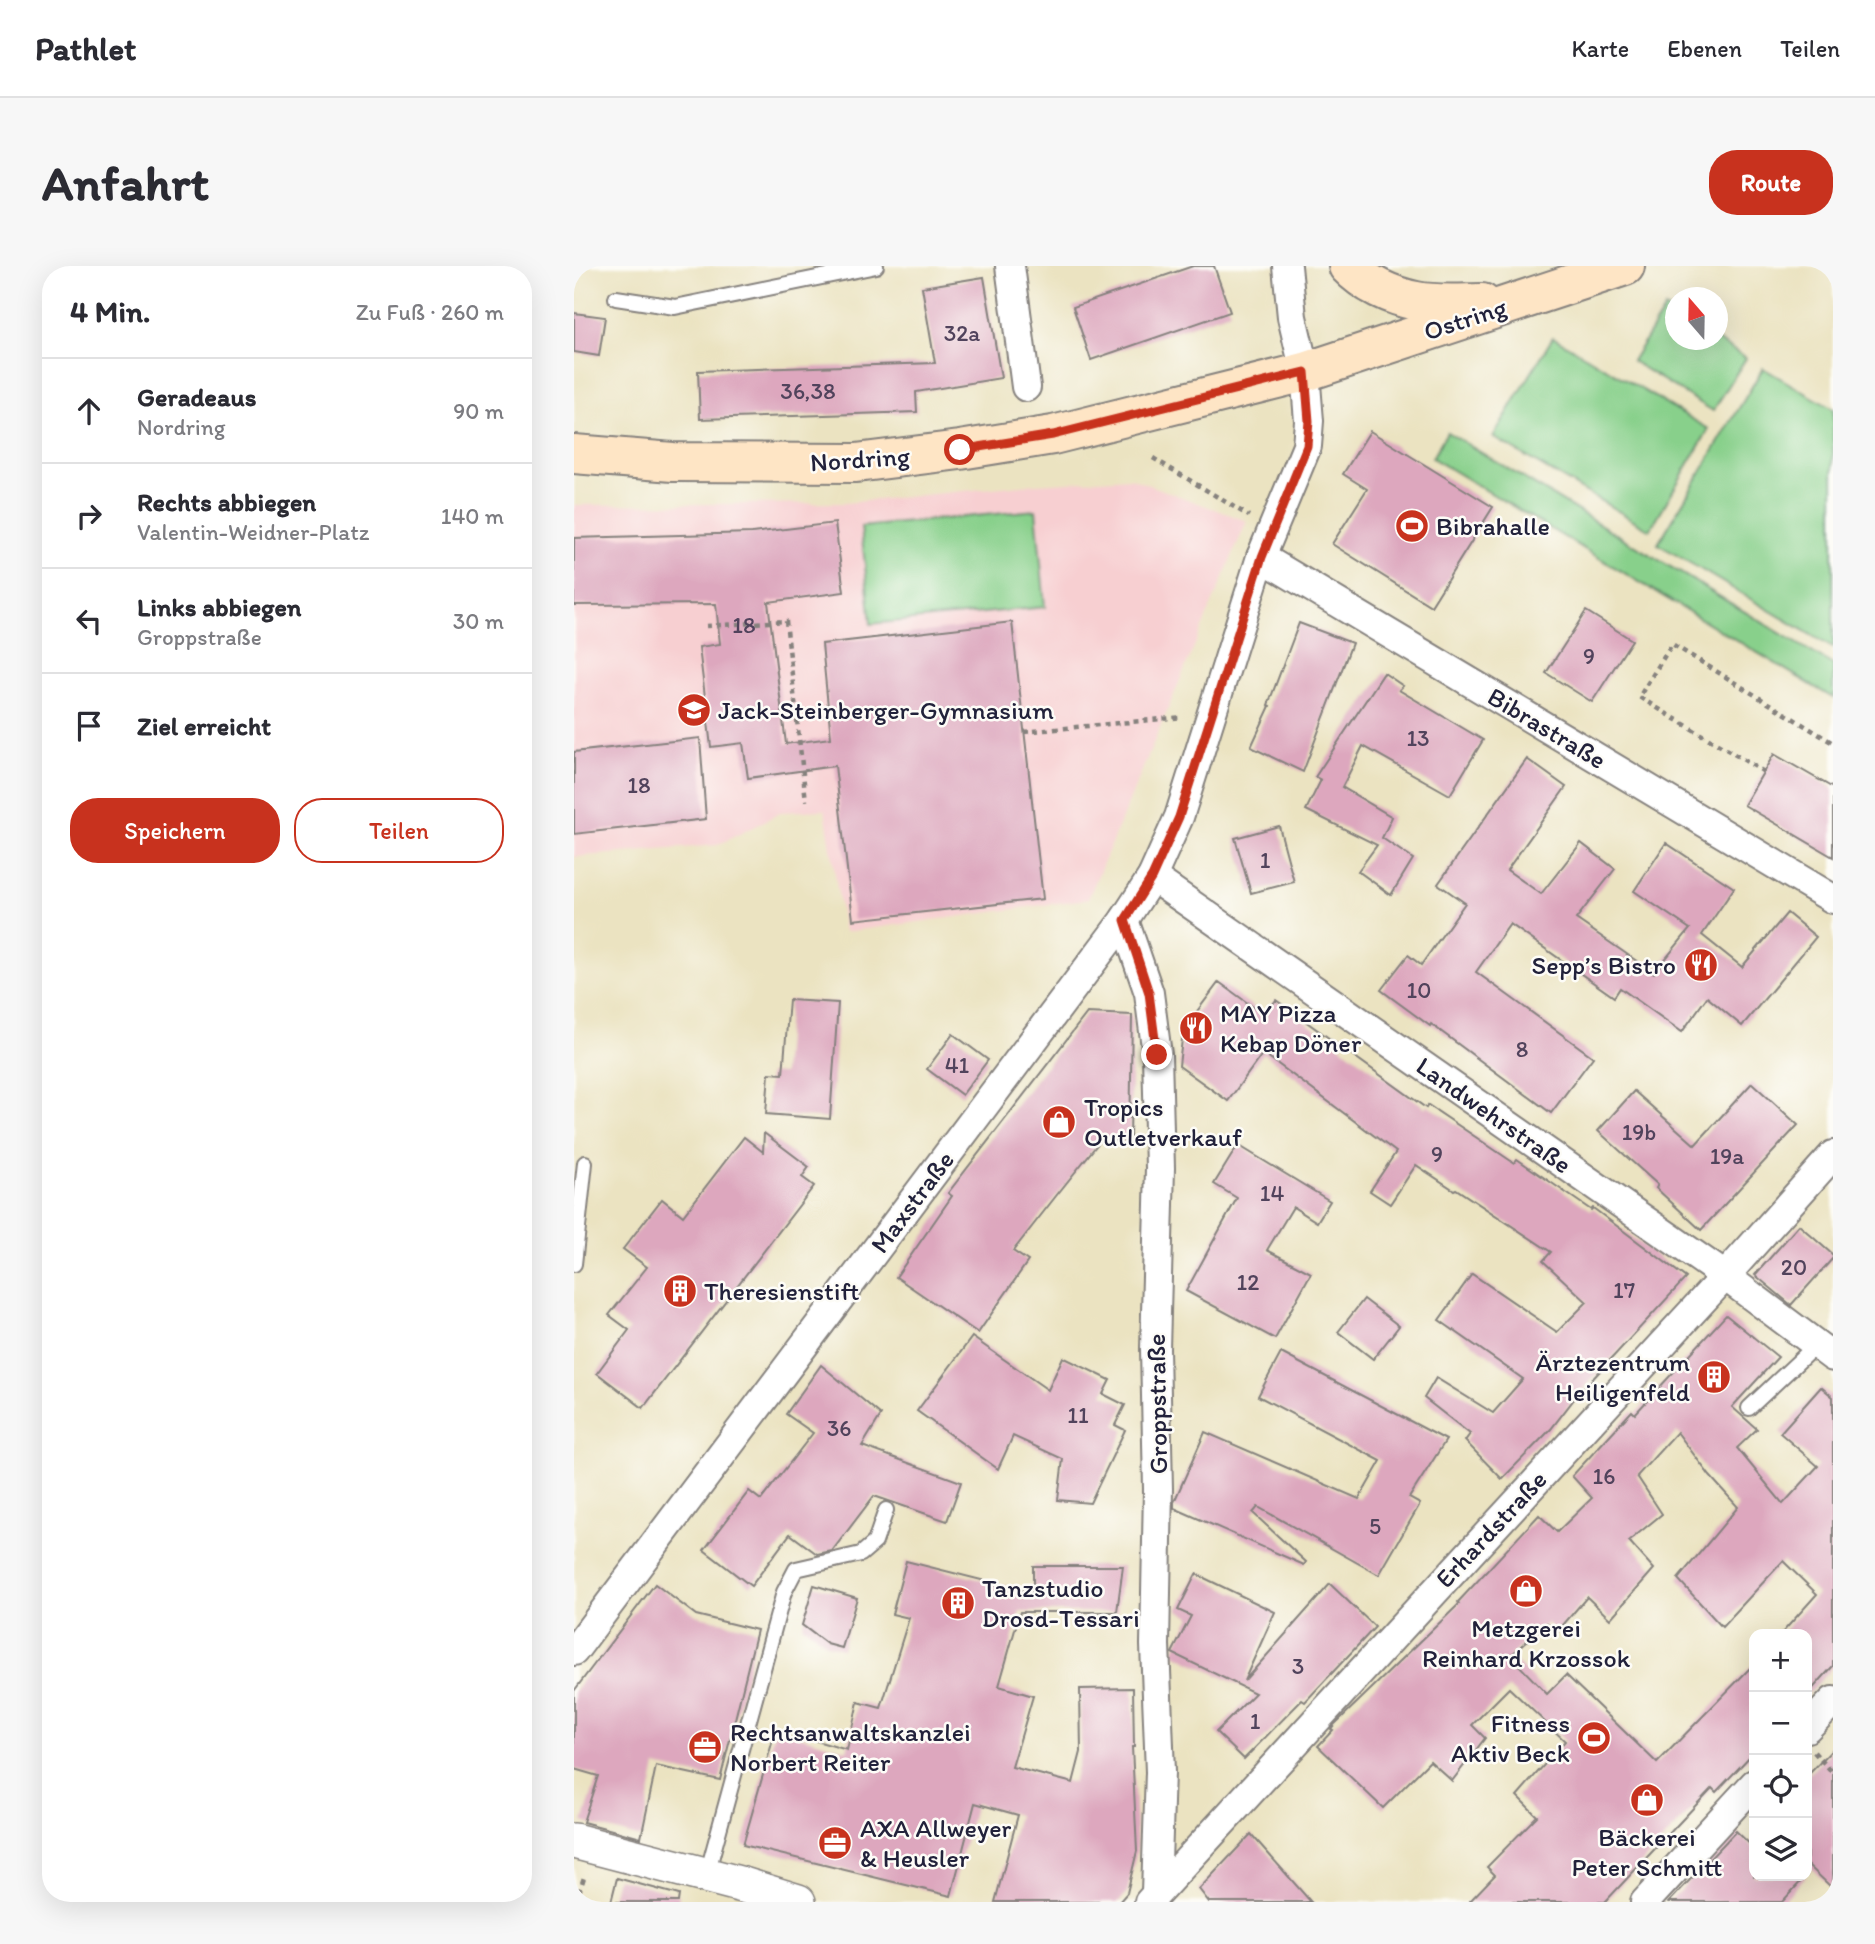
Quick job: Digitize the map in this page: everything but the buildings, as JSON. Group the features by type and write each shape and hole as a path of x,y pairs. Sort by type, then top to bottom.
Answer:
{"main road":[{"path":"1348,266 1358,276 1387,293 1417,302 1512,304"},
{"name":"Ostring","path":"1305,372 1625,266"},
{"name":"Nordring","path":"574,454 673,462 856,463 1053,435 1305,372"}],"street":[{"path":"1010,266 1026,387"},
{"name":"Maxstraße","path":"574,1651 1125,920 1152,877 1179,817 1262,557 1307,446 1309,421 1305,372 1292,317 1287,266"},
{"name":"Bibrastraße","path":"1262,557 1833,899"},
{"name":"Landwehrstraße","path":"1152,877 1725,1276 1825,1351"},
{"name":"Groppstraße","path":"1125,920 1149,993 1157,1055 1160,1168 1154,1349 1158,1489 1155,1645 1160,1772 1152,1897"},
{"name":"Erhardstraße","path":"1152,1897 1725,1276 1833,1155"},
{"path":"1812,1723 1833,1702"},
{"path":"1645,1902 1749,1789"},
{"path":"574,1841 799,1902"}],"lane":[{"path":"617,298 676,307 876,266"},
{"path":"574,1264 585,1163"},
{"path":"1749,1408 1825,1351"},
{"path":"706,1876 784,1592 796,1569 861,1554 875,1542 886,1510"}],"path":[{"path":"1153,458 1250,517"},
{"path":"706,626 786,621 806,801"},
{"path":"1764,772 1639,697 1672,645 1833,743"},
{"path":"1024,732 1212,715"},
{"path":"1812,1749 1833,1773"}],"shaded area":[{"path":"1130,478 1247,521 1088,899 844,932 825,810 782,812 718,845 574,857 574,505 845,503 1022,485"}],"green space":[{"path":"1665,308 1665,350 1728,350 1728,347 1746,358 1713,411 1632,361"},
{"path":"1553,337 1709,429 1650,530 1493,437"},
{"path":"1763,368 1833,409 1833,648 1658,544"},
{"path":"1447,432 1833,665 1833,698 1432,458"},
{"path":"1036,510 1045,607 871,624 861,527"}],"place":[{"name":"Bibrahalle","path":"1412,526"},
{"name":"Jack-Steinberger-Gymnasium","path":"694,710"},
{"name":"Sepp’s Bistro","path":"1701,965"},
{"name":"MAY Pizza Kebap Döner","path":"1196,1028"},
{"name":"Tropics Outletverkauf","path":"1059,1122"},
{"name":"Theresienstift","path":"680,1291"},
{"name":"Ärztezentrum Heiligenfeld","path":"1714,1377"},
{"name":"Metzgerei Reinhard Krzossok","path":"1526,1591"},
{"name":"Tanzstudio Drosd-Tessari","path":"958,1603"},
{"name":"Fitness Aktiv Beck","path":"1594,1738"},
{"name":"Rechtsanwaltskanzlei Norbert Reiter","path":"705,1747"},
{"name":"Bäckerei Peter Schmitt","path":"1647,1800"},
{"name":"AXA Allweyer & Heusler","path":"835,1843"}],"route":[{"path":"960,450 1053,435 1305,372 1309,421 1307,446 1262,557 1179,817 1152,877 1125,920 1149,993 1157,1055"}]}
